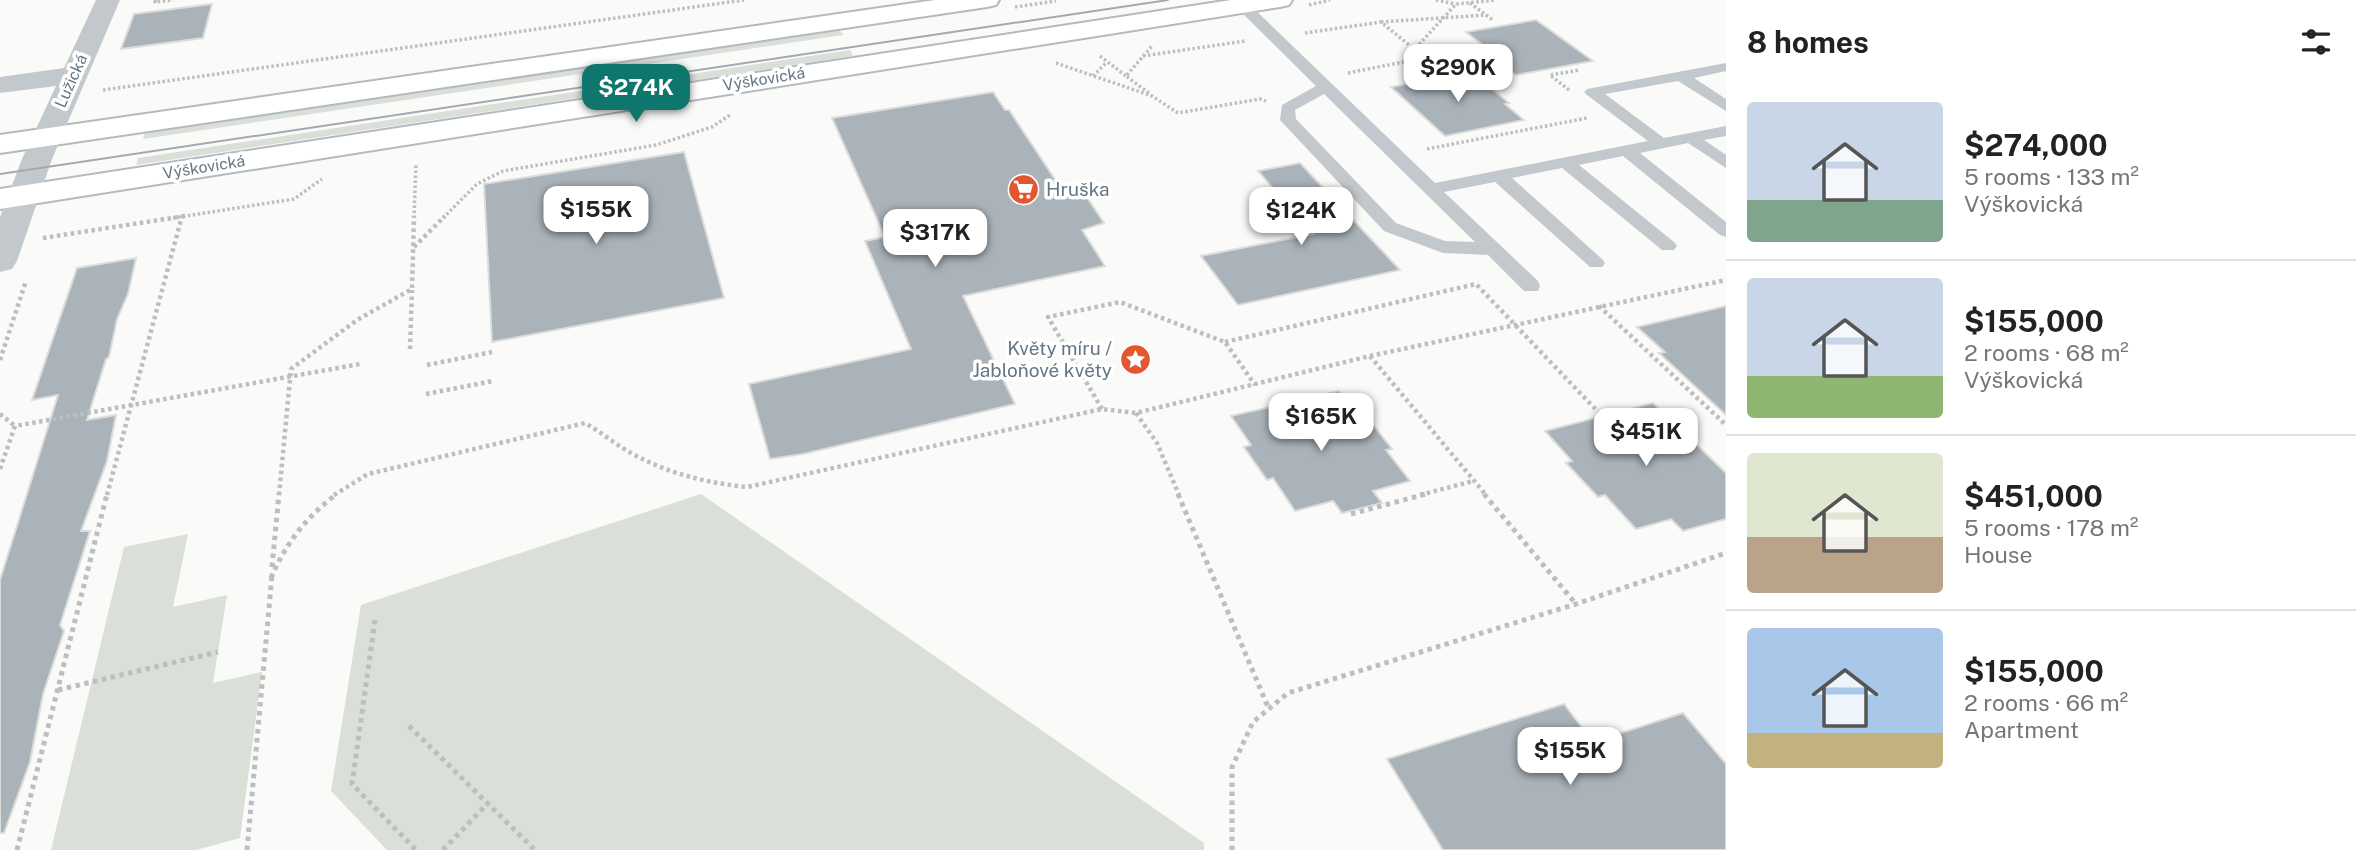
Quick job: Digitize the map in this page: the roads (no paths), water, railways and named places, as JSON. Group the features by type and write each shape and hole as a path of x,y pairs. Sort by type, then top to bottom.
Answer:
{"street":[{"name":"Lužická","path":"0,261 11,197 41,150 108,0"},
{"name":"Výškovická","path":"11,197 1280,0"},
{"path":"0,144 41,150 998,4"},
{"path":"0,85 73,75"}],"lane":[{"path":"1242,5 1531,286"},
{"path":"1660,144 1592,92 1726,68"},
{"path":"1681,76 1726,106"},
{"path":"1320,83 1287,108 1288,120 1390,226 1443,247 1493,249"},
{"path":"1431,189 1726,131"},
{"path":"1691,138 1726,163"},
{"path":"1626,150 1726,231"},
{"path":"1566,163 1668,246"},
{"path":"1498,175 1596,263"}],"tram line":[{"path":"0,174 1168,0"}],"place":[{"name":"Hruška","path":"1023,189"},
{"name":"Květy míru / Jabloňové květy","path":"1135,359"}]}
